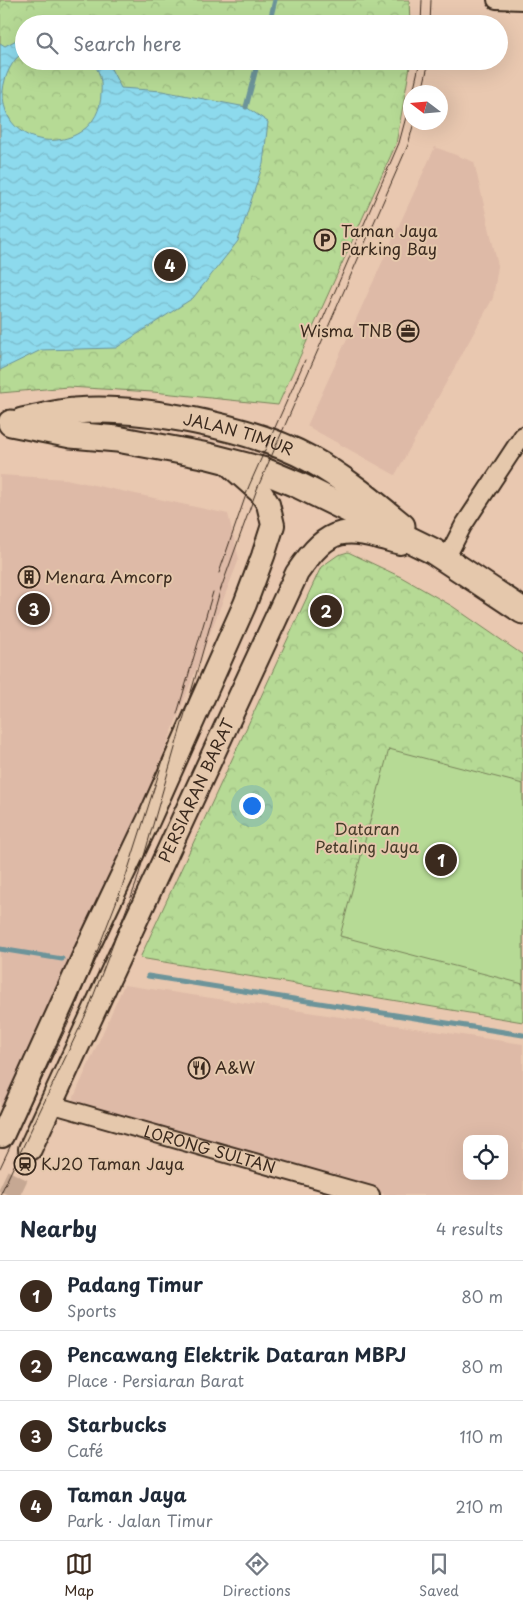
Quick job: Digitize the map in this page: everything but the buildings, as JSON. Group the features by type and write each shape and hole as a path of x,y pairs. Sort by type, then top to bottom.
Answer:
{"main road":[{"name":"JALAN TIMUR","path":"6,424 73,411 113,411 156,415 257,437 309,458 351,485 439,555 523,611"},
{"name":"JALAN TIMUR","path":"6,424 71,435 117,439 262,470 298,485 439,555"}],"street":[{"path":"496,0 523,1"},
{"path":"439,555 463,526 523,435"},
{"name":"PERSIARAN BARAT","path":"2,1136 87,949 149,819 252,587 263,556 273,525 268,504 261,493 225,461"},
{"name":"PERSIARAN BARAT","path":"30,1149 118,964 297,572 319,545 342,533 358,531 439,555"},
{"name":"LORONG SULTAN","path":"50,1104 371,1195"}],"shaded area":[{"path":"435,147 474,162 498,266 493,298 395,475 307,426"},
{"path":"0,475 66,479 228,514 239,559 128,844 0,1126"},
{"path":"124,985 523,1044 523,1195 388,1195 70,1106"}],"green space":[{"path":"0,0 409,0 410,15 15,15 15,70 409,70 407,85 403,85 403,105 396,144 278,405 153,392 68,387 0,393"},
{"name":"Dataran Petaling Jaya","path":"348,552 401,577 452,606 523,655 523,1022 140,958 321,567 338,555"},
{"path":"389,749 523,784 523,984 340,936"}],"water":[{"path":"15,41 15,60 9,69 3,91 7,113 17,128 33,137 51,140 69,137 85,128 97,113 101,84 97,70 112,70 121,88 162,91 246,107 268,122 263,164 238,241 193,298 116,348 41,350 0,370 0,43 5,46"}],"waterway":[{"path":"271,15 275,0"},
{"path":"246,107 256,70"},
{"path":"0,949 62,959"},
{"path":"148,976 523,1035"}],"tunnel":[{"path":"8,1195 30,1149"}],"tram line":[{"path":"421,15 422,0"},
{"path":"430,15 431,0"},
{"path":"415,85 418,70"},
{"path":"424,85 427,70"},
{"path":"316,335 399,143 403,128"},
{"path":"0,1195 88,1010 136,884 220,591 257,489 408,145 412,130"},
{"path":"219,573 249,486 305,360"},
{"path":"177,714 213,592"},
{"path":"0,1168 74,1011 124,882 167,748"}],"place":[{"name":"Taman Jaya Parking Bay","path":"325,240"},
{"name":"Taman Jaya","path":"170,265"},
{"name":"Wisma TNB","path":"408,331"},
{"name":"Menara Amcorp","path":"29,577"},
{"name":"Starbucks","path":"34,609"},
{"name":"Pencawang Elektrik Dataran MBPJ","path":"326,611"},
{"name":"Padang Timur","path":"441,860"},
{"name":"A&W","path":"199,1068"},
{"name":"KJ20 Taman Jaya","path":"25,1164"}]}
